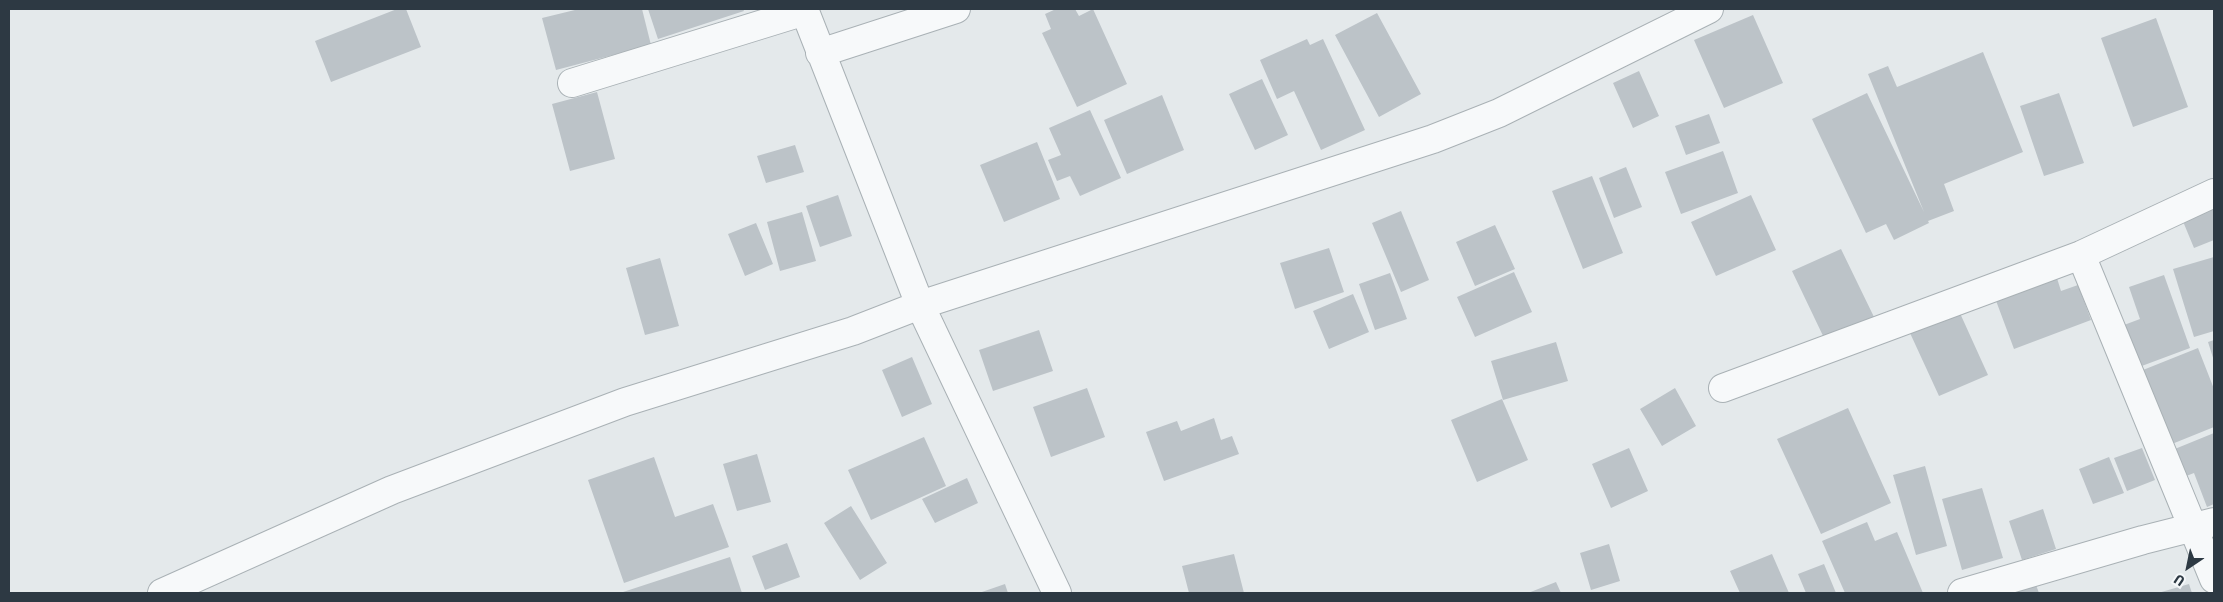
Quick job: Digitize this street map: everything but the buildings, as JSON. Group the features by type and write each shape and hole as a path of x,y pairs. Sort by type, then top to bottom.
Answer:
{"street":[{"path":"820,53 956,9"},
{"path":"162,593 392,490 625,402 853,331 920,305 1433,139 1499,113 1709,9"},
{"path":"572,83 805,10 820,53 920,305 1057,593"},
{"path":"1723,388 2081,255 2214,193"},
{"path":"2081,255 2203,525 2214,579"},
{"path":"1962,593 2203,525"}]}
